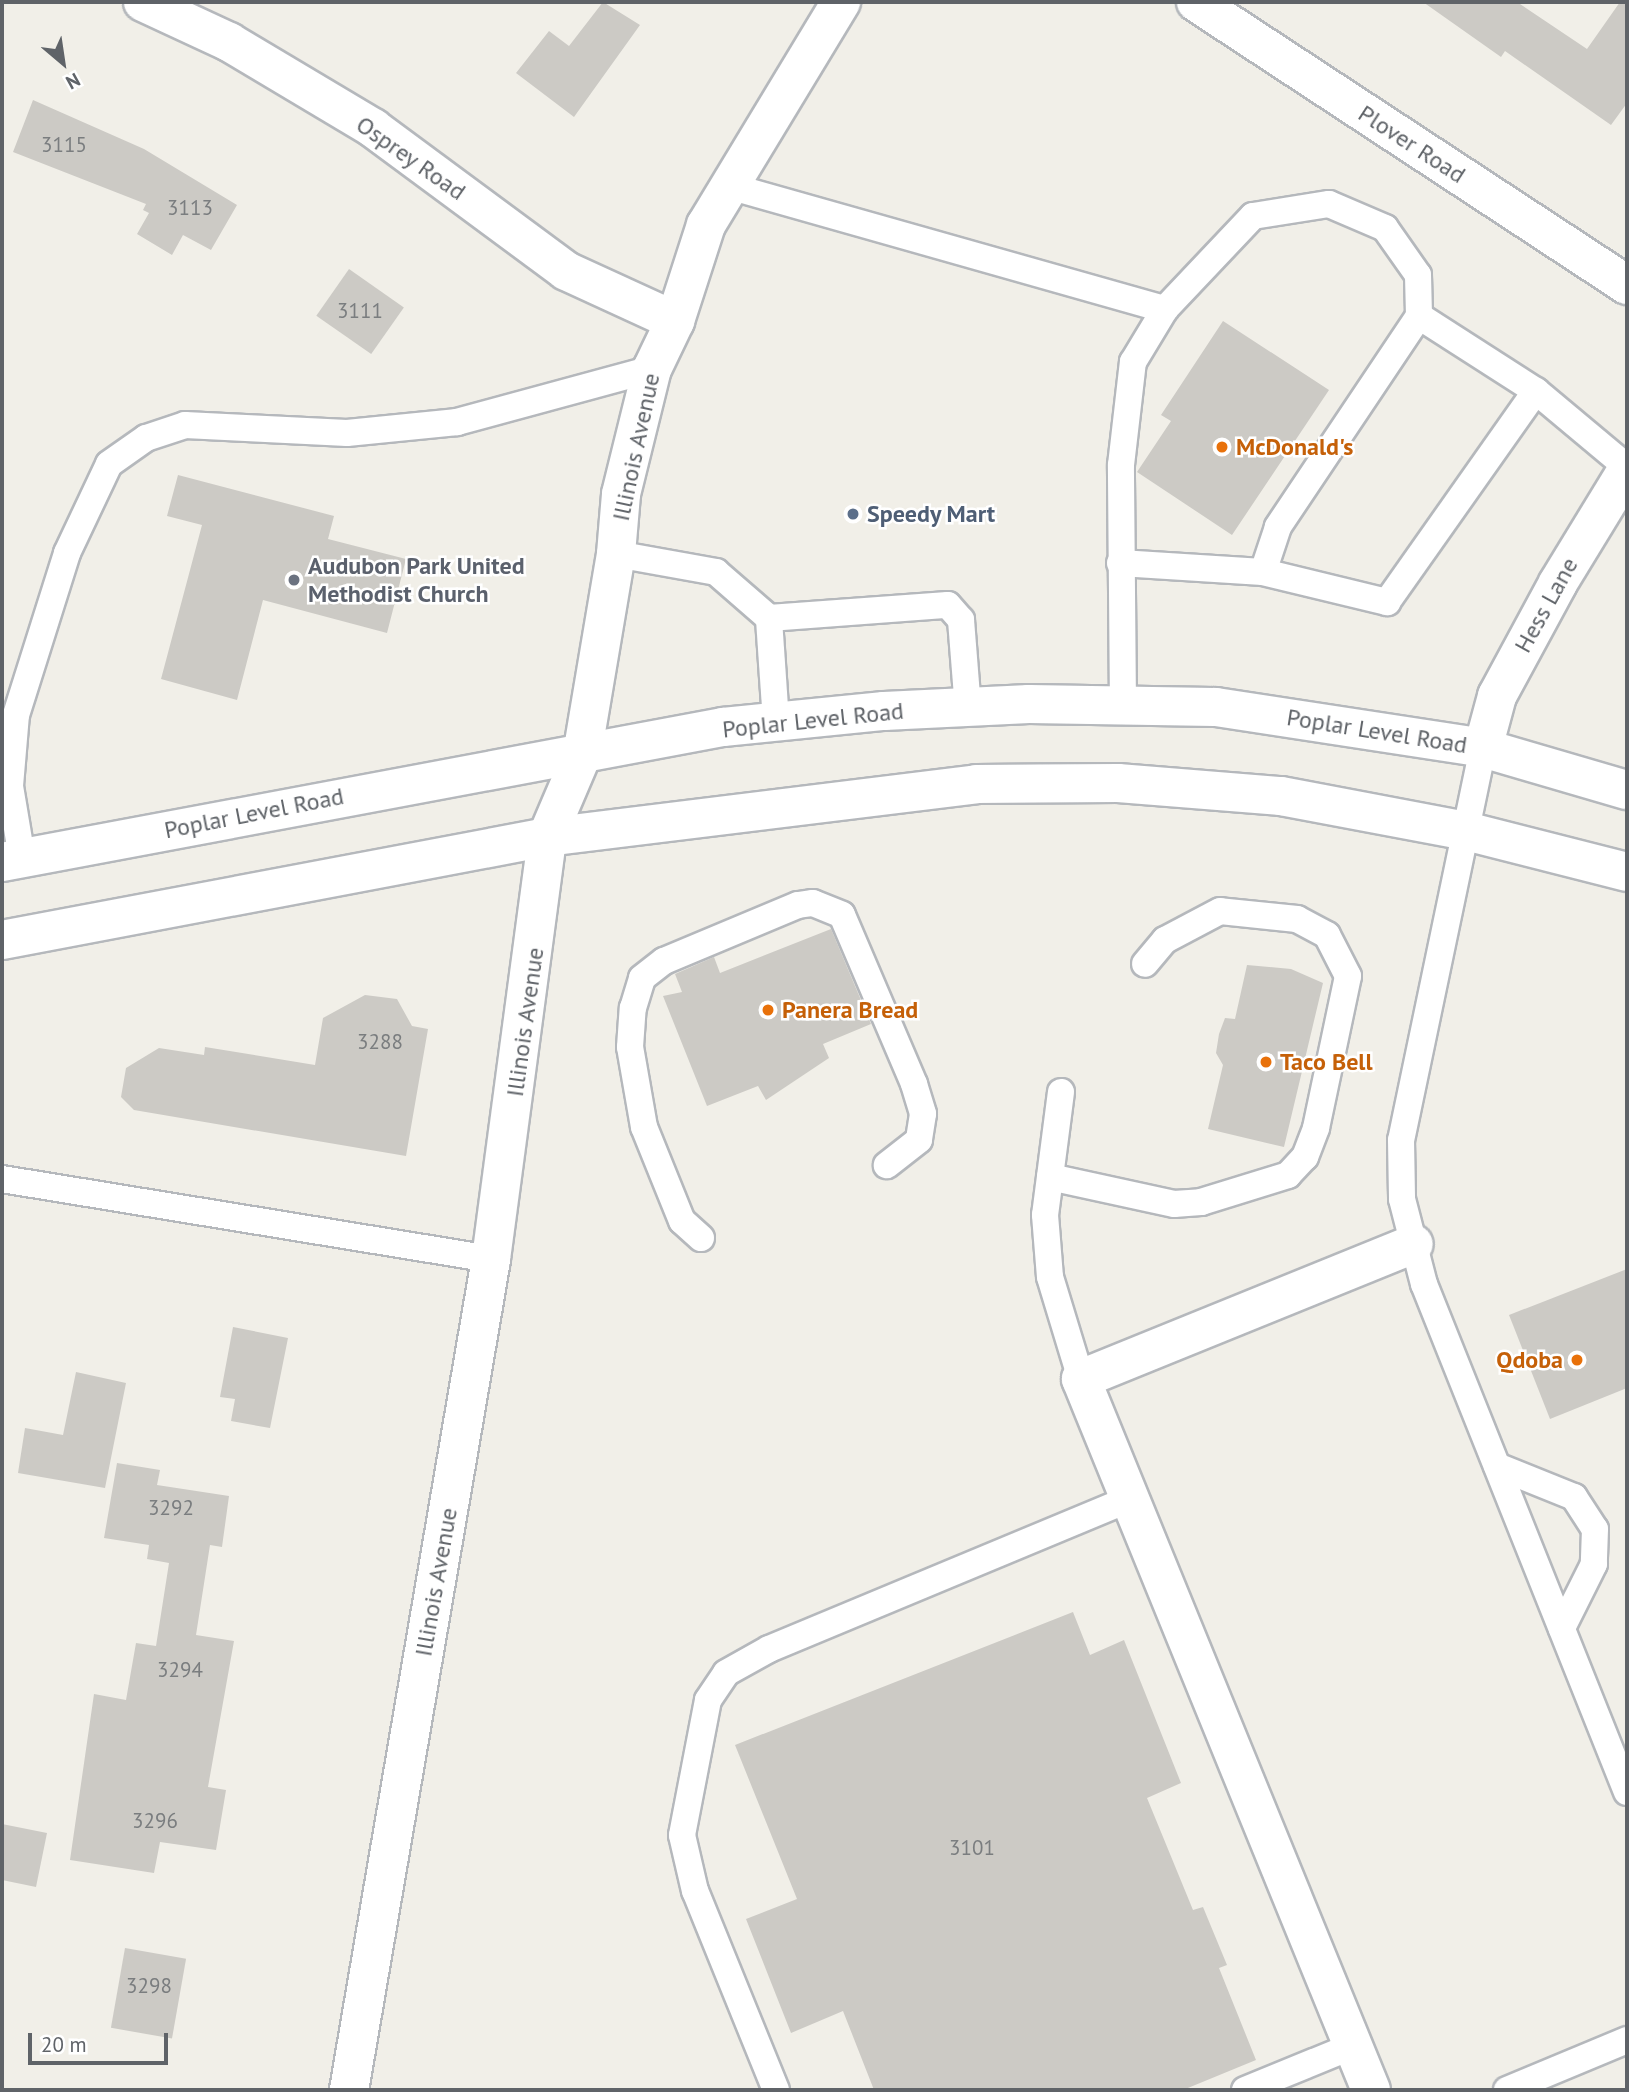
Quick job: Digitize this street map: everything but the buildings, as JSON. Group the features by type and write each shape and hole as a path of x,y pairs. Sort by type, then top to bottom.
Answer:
{"street":[{"name":"Osprey Road","path":"143,2 229,43 373,128 565,271 675,321"},
{"name":"Illinois Avenue","path":"349,2090 491,1259 547,837 582,755 616,554 621,494 652,369 675,321 706,225 841,2"},
{"name":"Plover Road","path":"1196,2 1627,285"},
{"name":"Hess Lane","path":"1483,748 1497,696 1558,583 1627,469"},
{"name":"Poplar Level Road","path":"12,860 478,770 582,755 723,727 968,708 1216,707 1483,748 1627,790"},
{"path":"2,940 547,837 976,784 1118,783 1281,796 1466,831 1627,872"},
{"path":"1371,2090 1081,1379 1414,1244"}],"lane":[{"path":"729,186 1165,309"},
{"path":"1123,706 1121,465 1133,362 1165,309 1253,216 1329,204 1385,228 1418,275 1419,316 1278,527 1263,572"},
{"path":"1419,316 1535,391 1627,469"},
{"path":"12,860 10,786 16,715 67,553 109,464 146,438 185,425 346,433 457,422 652,369"},
{"path":"1120,563 1263,572 1387,602 1535,391"},
{"path":"616,554 716,572 769,618 948,605 961,620 968,708"},
{"path":"769,618 776,722"},
{"path":"1483,748 1401,1140 1402,1199 1424,1284 1627,1792"},
{"path":"701,1238 682,1221 644,1126 632,1071 633,1008 642,978 664,961 798,905 813,903 842,915 914,1084 923,1114 919,1140 887,1165"},
{"path":"1050,1177 1174,1204 1201,1202 1266,1185 1288,1175 1305,1157 1316,1128 1348,976 1327,935 1297,919 1220,911 1165,940 1145,964"},
{"path":"1061,1092 1045,1215 1049,1277 1081,1379"},
{"path":"2,1179 491,1259"},
{"path":"1497,1466 1574,1497 1595,1529 1594,1564 1562,1628"},
{"path":"776,2090 695,1891 682,1835 708,1700 726,1673 769,1649 1130,1499"},
{"path":"1507,2090 1627,2040"},
{"path":"1245,2090 1353,2046"}],"place":[{"name":"McDonald's","path":"1222,447"},
{"name":"Speedy Mart","path":"853,514"},
{"name":"Audubon Park United Methodist Church","path":"294,580"},
{"name":"Panera Bread","path":"768,1010"},
{"name":"Taco Bell","path":"1266,1062"},
{"name":"Qdoba","path":"1577,1360"}]}
